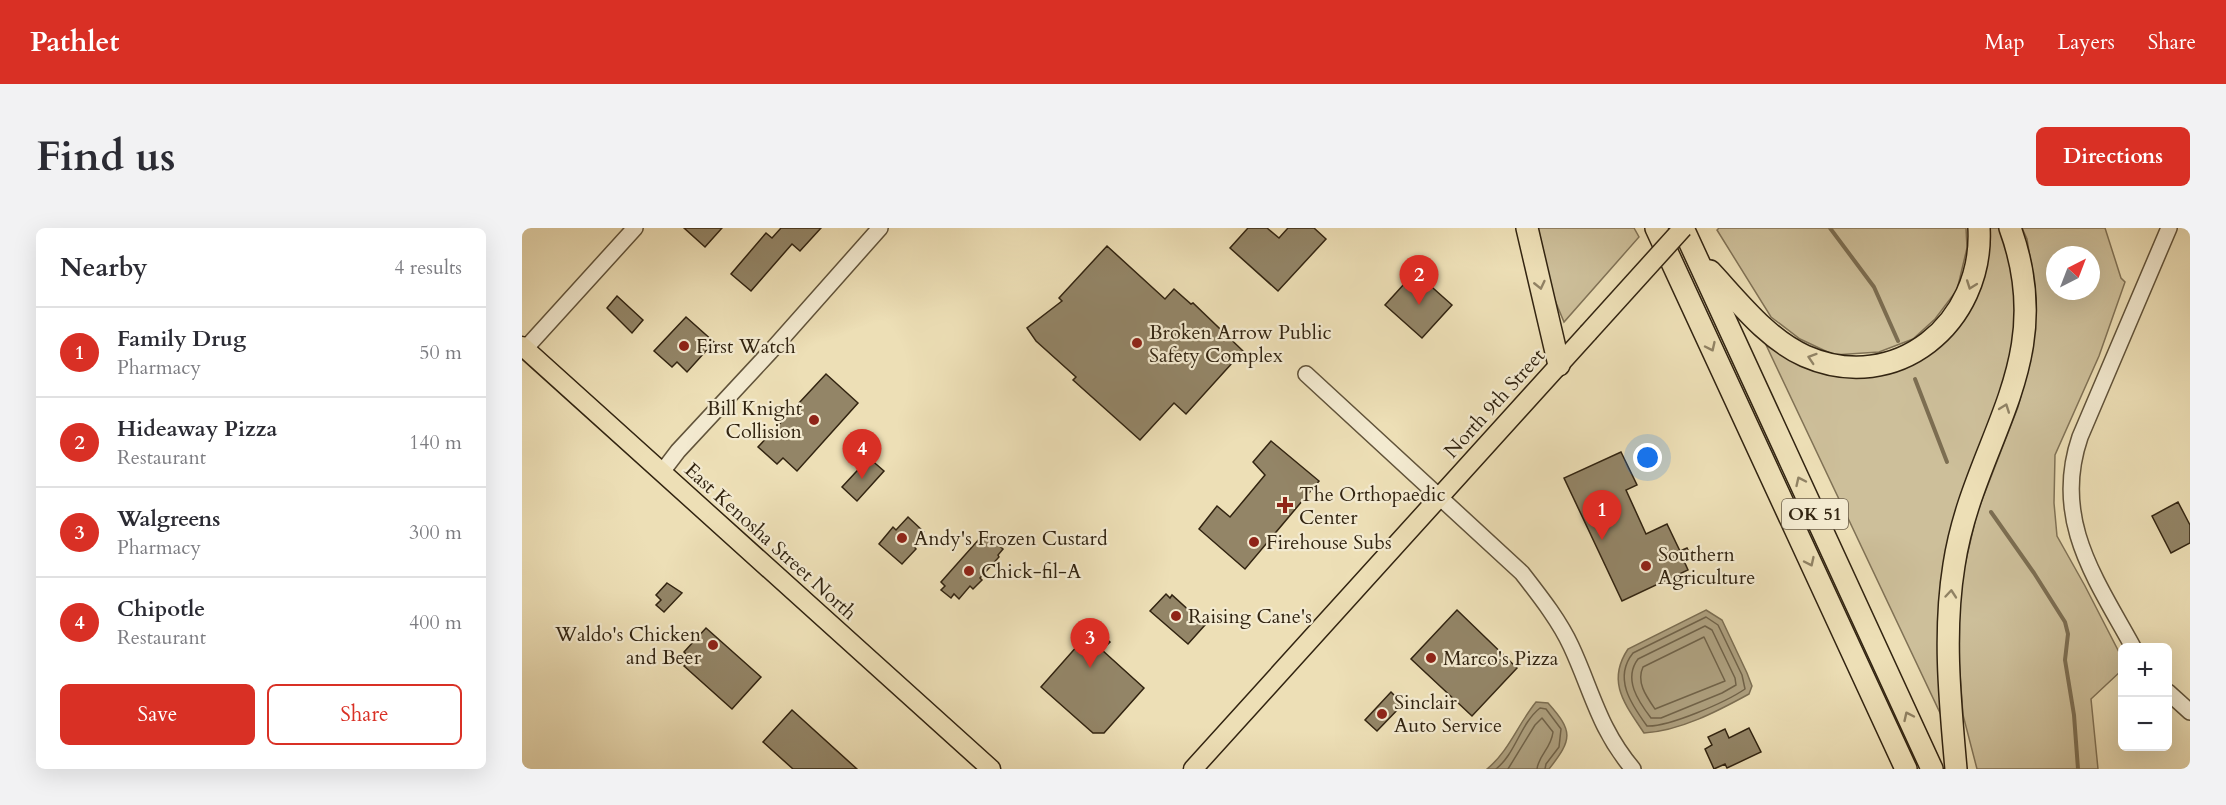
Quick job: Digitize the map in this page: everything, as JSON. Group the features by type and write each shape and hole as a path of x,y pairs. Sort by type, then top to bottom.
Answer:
{"highway":[{"path":"1527,228 1559,365"},
{"name":"OK 51","path":"1656,228 1903,764"},
{"name":"OK 51","path":"1683,228 1932,769"},
{"path":"1699,260 1776,339 1791,349 1807,357 1837,365 1866,367 1896,360 1912,352 1942,331 1955,317 1967,297 1974,276 1979,254 1979,228"},
{"path":"1956,769 1948,688 1953,565 1976,482 2015,380 2021,359 2026,320 2023,273 2010,228"}],"main road":[{"name":"North 9th Street","path":"1193,769 1683,228"},
{"name":"East Kenosha Street North","path":"523,347 991,769"}],"street":[{"path":"523,347 634,228"},
{"path":"662,472 678,451 880,228"},
{"path":"2130,643 2082,549 2075,529 2070,480 2074,453 2080,436 2169,228"},
{"path":"1306,374 1512,562 1541,597 1570,644 1597,714 1633,769"},
{"path":"2172,696 2190,712"}],"shaded area":[{"path":"1538,228 1634,228 1639,237 1564,322 1554,298"},
{"path":"1719,228 1966,228 1967,248 1957,290 1935,319 1913,339 1879,352 1834,355 1800,339 1771,317 1717,230"},
{"path":"1985,228 2004,228 2008,235 2019,338 1973,472 1942,717 1759,330 1836,371 1936,345"},
{"path":"2022,228 2105,228 2121,278 2125,282 2099,356 2055,455 2054,503 2057,536 2118,650 2118,674 2091,699 2098,769 1977,769 1963,715 1958,646 1959,590 1977,513 2018,407 2031,357 2035,288 2027,239"}],"water":[{"path":"1706,610 1722,620 1752,686 1749,694 1685,724 1644,733 1630,712 1618,682 1622,661 1628,649"},
{"path":"1536,702 1548,703 1566,728 1566,742 1557,759 1549,769 1487,769 1507,746"}],"building":[{"path":"684,228 722,228 705,247"},
{"path":"781,228 821,228 800,251 792,244 751,291 731,274 766,233 772,238"},
{"path":"1248,228 1267,228 1279,238 1288,228 1314,228 1326,239 1278,291 1230,248"},
{"name":"Broken Arrow Public Safety Complex","path":"1107,246 1165,299 1174,289 1191,304 1193,303 1243,351 1186,414 1174,403 1140,440 1073,380 1076,377 1036,341 1027,328 1062,301 1059,298"},
{"path":"1415,272 1452,305 1422,338 1385,305"},
{"path":"617,296 643,320 632,333 607,308"},
{"name":"First Watch","path":"686,317 714,342 687,372 677,362 672,367 654,351"},
{"name":"Bill Knight Collision","path":"826,374 858,403 797,471 783,458 777,464 758,447"},
{"path":"1271,441 1319,481 1245,569 1199,529 1217,506 1230,517 1265,475 1253,462"},
{"path":"1621,452 1637,485 1626,490 1646,534 1667,524 1680,551 1687,548 1692,558 1684,561 1688,570 1622,601 1564,478"},
{"path":"869,458 884,471 857,501 842,487"},
{"path":"2178,502 2190,525 2190,543 2171,553 2152,516"},
{"name":"Andy's Frozen Custard","path":"908,517 924,532 913,545 916,549 902,564 879,544 893,527 896,530"},
{"name":"Chick-fil-A","path":"987,535 1003,549 999,557 973,589 970,586 959,599 954,594 951,598 941,590 945,586 941,582 980,538 982,540"},
{"path":"667,583 682,593 664,612 656,605 661,600 656,595"},
{"name":"Raising Cane's","path":"1166,594 1170,598 1172,595 1205,625 1188,644 1150,611"},
{"path":"1457,610 1517,668 1472,716 1411,659"},
{"path":"706,628 761,677 732,709 684,666 691,659 684,652"},
{"path":"1097,631 1110,642 1102,650 1144,688 1104,733 1093,733 1041,687 1086,636 1090,640"},
{"name":"Sinclair Auto Service","path":"1391,692 1403,704 1377,731 1365,720"},
{"path":"792,710 857,769 793,769 763,742"},
{"path":"1749,728 1761,752 1727,768 1725,764 1714,769 1705,749 1712,745 1708,737 1725,729 1729,738"}],"waterway":[{"path":"1830,228 1874,287 1898,341"},
{"path":"1915,379 1947,462"},
{"path":"1991,512 2065,622 2068,634 2065,660 2074,715 2078,769"}],"place":[{"name":"Hideaway Pizza","path":"1419,305"},
{"name":"Broken Arrow Public Safety Complex","path":"1137,343"},
{"name":"First Watch","path":"684,346"},
{"name":"Bill Knight Collision","path":"814,420"},
{"name":"Chipotle","path":"862,479"},
{"name":"The Orthopaedic Center","path":"1285,505"},
{"name":"Andy's Frozen Custard","path":"902,538"},
{"name":"Family Drug","path":"1602,540"},
{"name":"Firehouse Subs","path":"1254,542"},
{"name":"Southern Agriculture","path":"1646,566"},
{"name":"Chick-fil-A","path":"969,571"},
{"name":"Raising Cane's","path":"1176,616"},
{"name":"Waldo's Chicken and Beer","path":"713,645"},
{"name":"Marco's Pizza","path":"1431,658"},
{"name":"Walgreens","path":"1090,668"},
{"name":"Sinclair Auto Service","path":"1382,714"}]}
